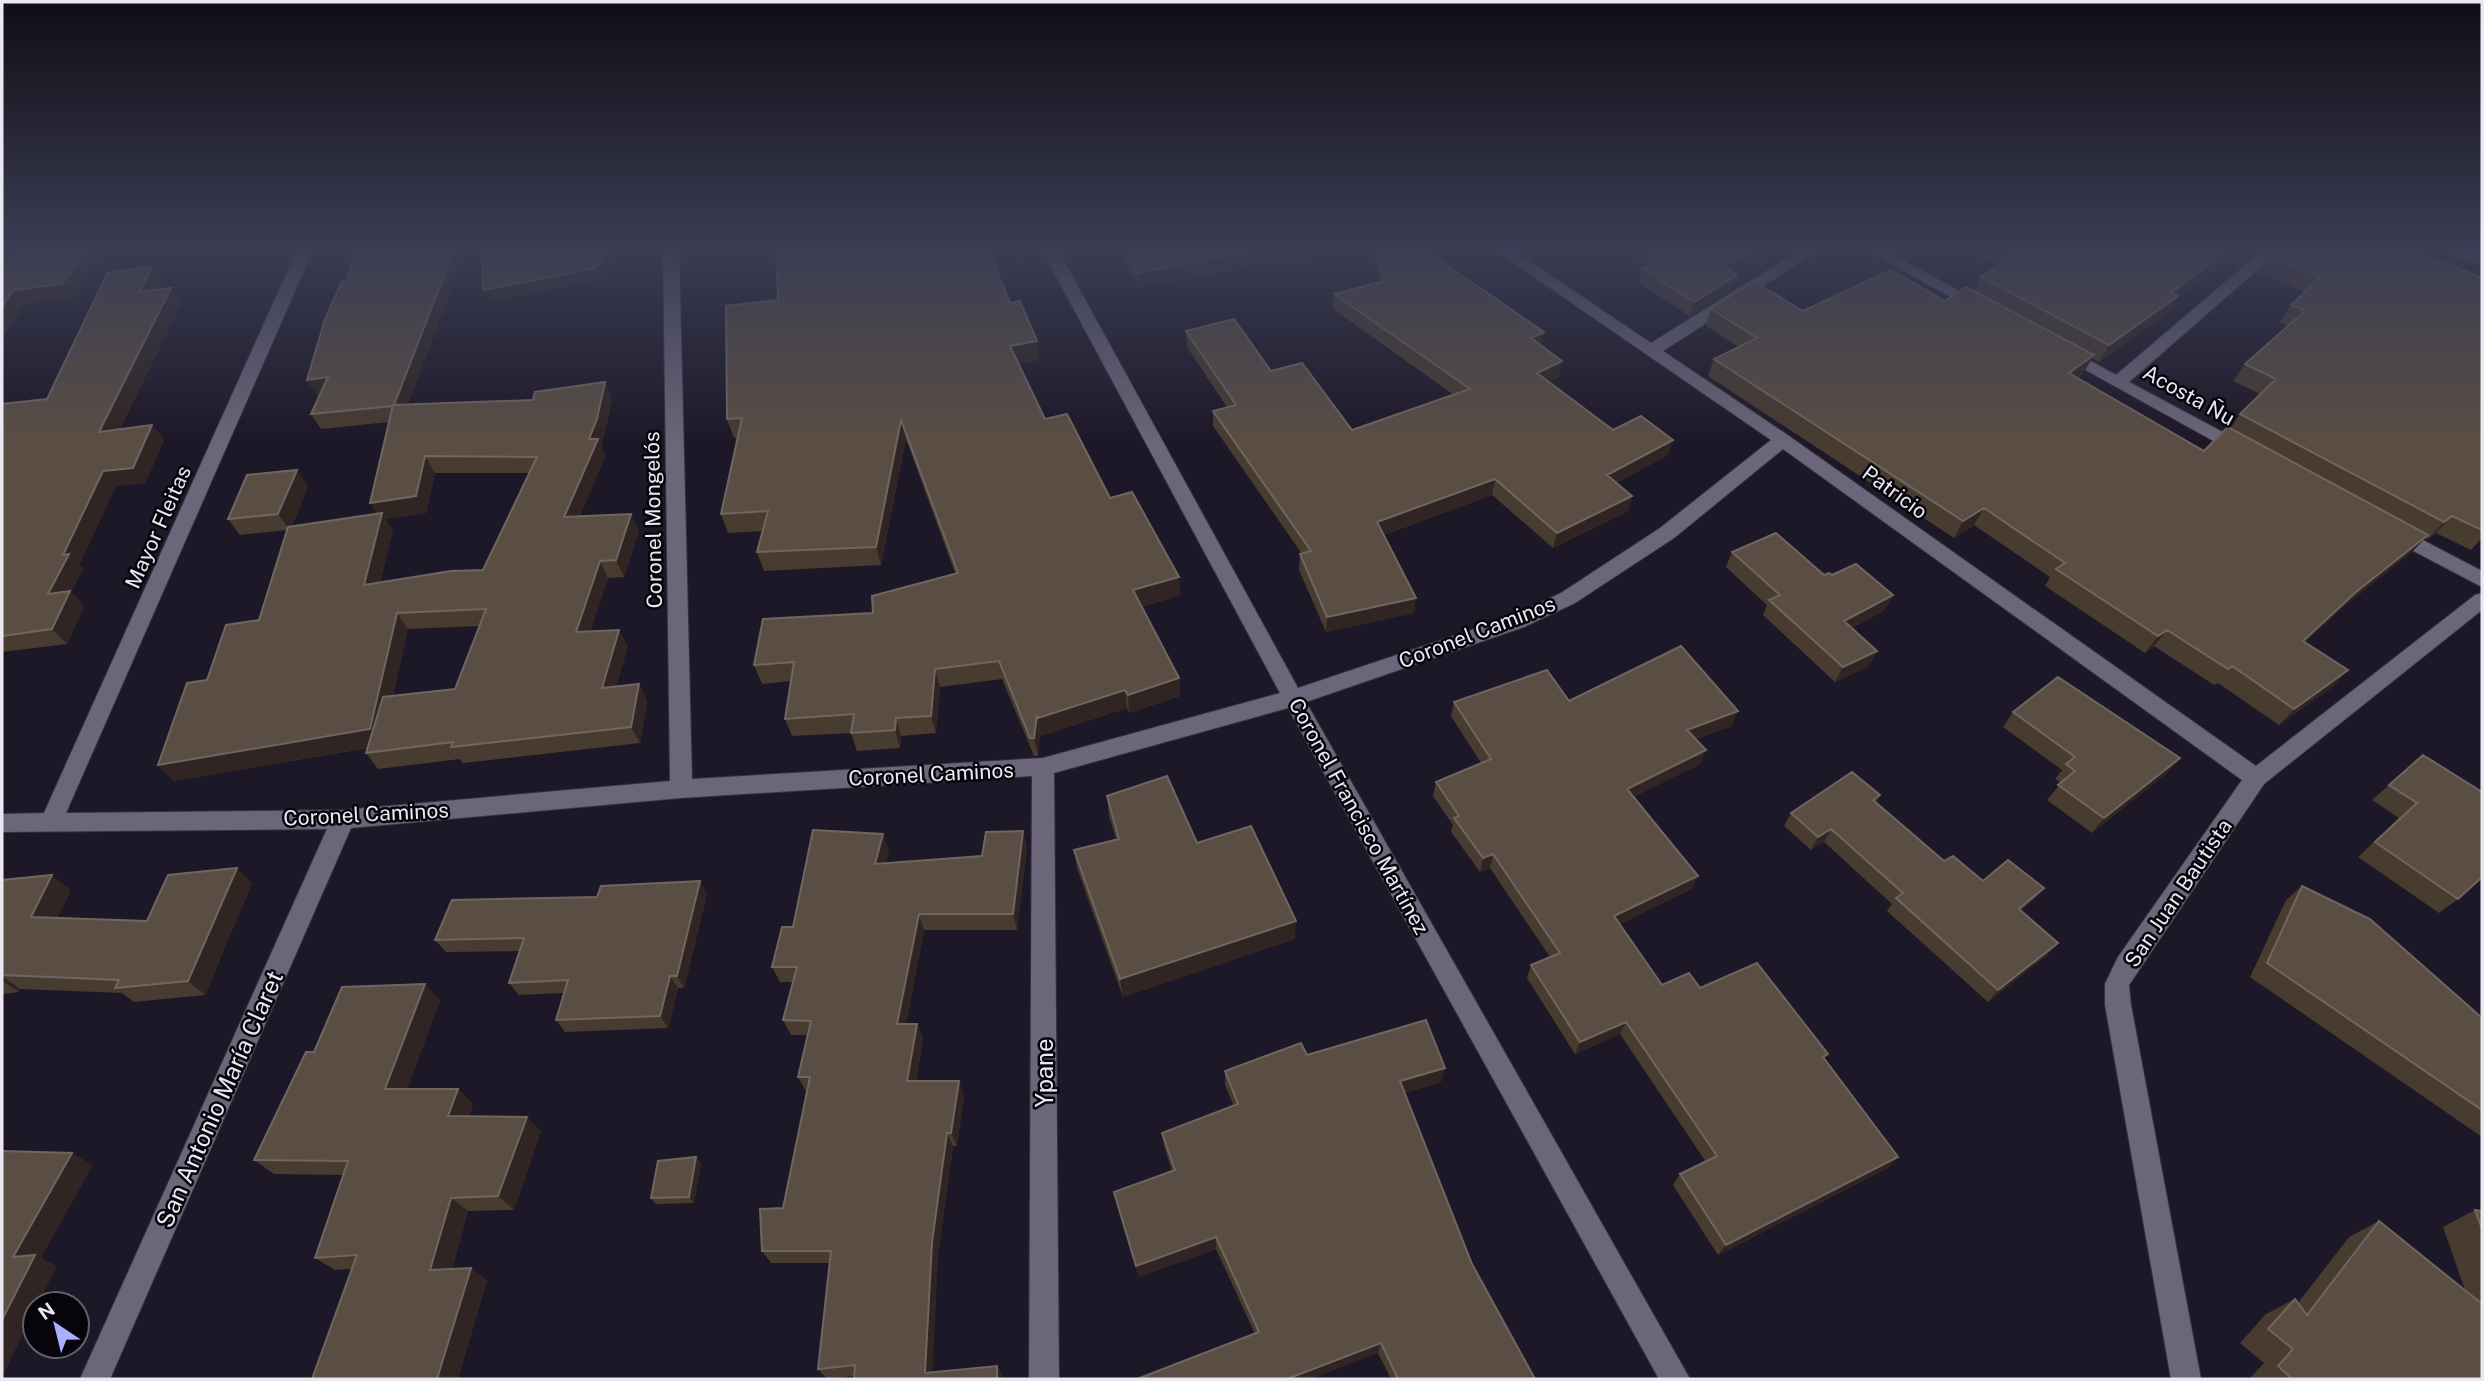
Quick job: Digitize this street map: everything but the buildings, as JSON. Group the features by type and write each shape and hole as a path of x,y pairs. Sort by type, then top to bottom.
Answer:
{"street":[{"name":"Mayor Fleitas","path":"51,822 276,314"},
{"name":"Coronel Mongelós","path":"672,314 681,789"},
{"name":"Coronel Francisco Martínez","path":"1085,314 1293,698 1675,1379"},
{"name":"Patricio","path":"1598,314 1783,440 2256,778"},
{"path":"1652,351 1710,314"},
{"path":"2118,382 2197,314"},
{"name":"Acosta Ñu","path":"2045,343 2252,455"},
{"name":"Coronel Caminos","path":"2,823 343,819 681,789 1043,767 1293,698 1517,622 1568,597 1667,533 1783,440"},
{"path":"2373,521 2482,580"},
{"name":"San Juan Bautista","path":"2186,1379 2121,1018 2118,984 2127,965 2256,778 2482,600"},
{"name":"Ypane","path":"1043,767 1044,1379"},
{"name":"San Antonio María Claret","path":"95,1379 343,819"}]}
